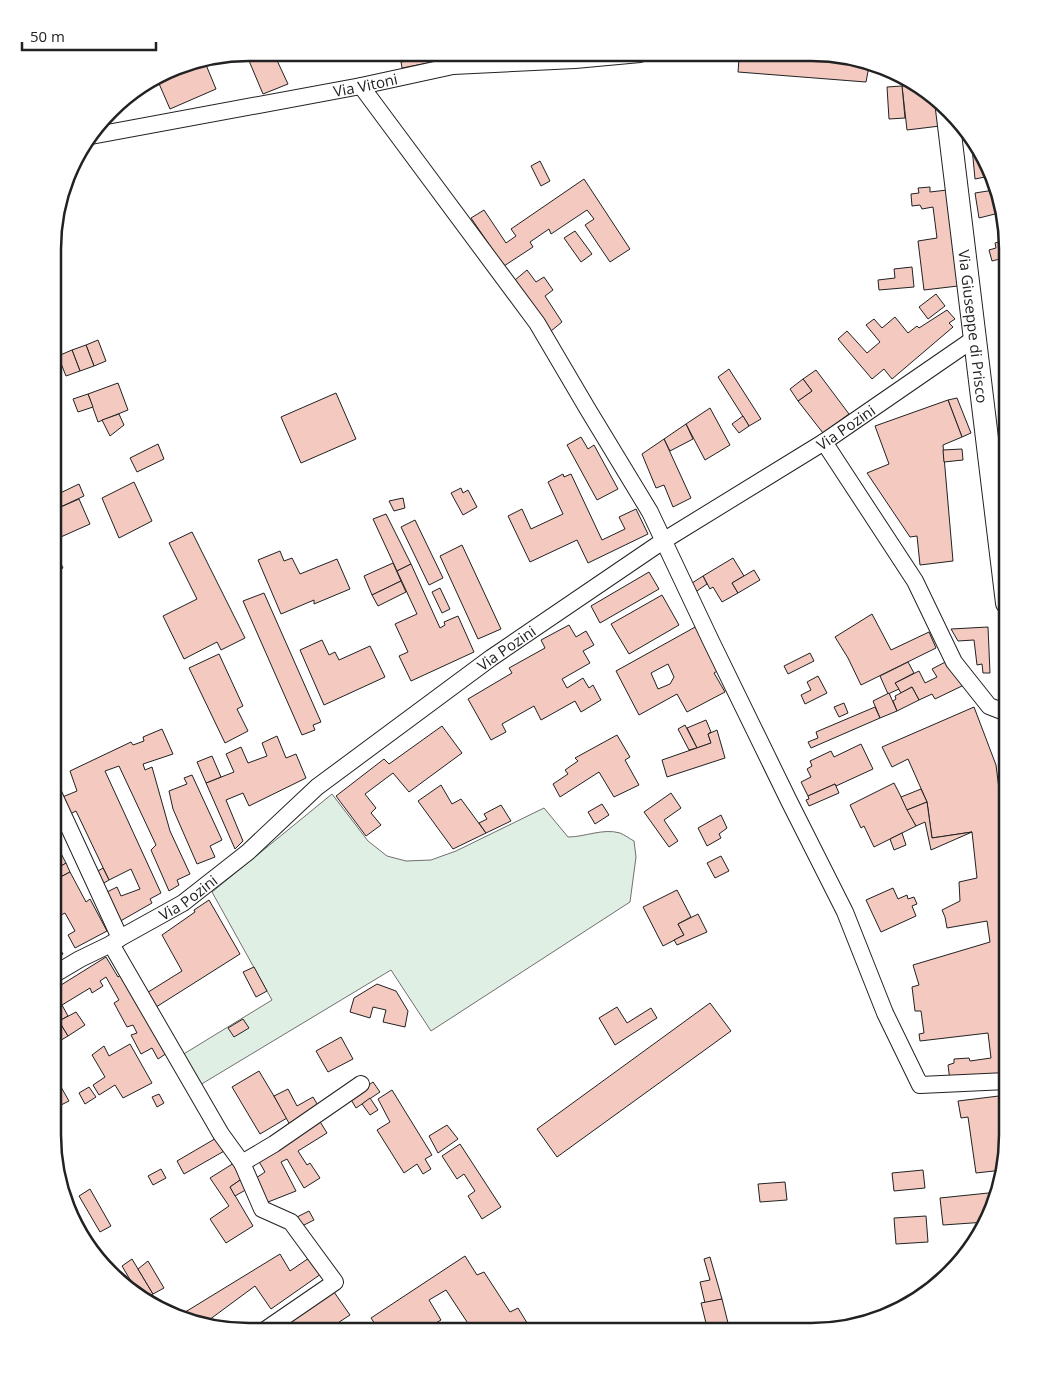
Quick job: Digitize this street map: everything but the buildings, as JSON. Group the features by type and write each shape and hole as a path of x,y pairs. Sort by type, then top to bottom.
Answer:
{"main road":[{"name":"Via Giuseppe di Prisco","path":"948,121 999,538"}],"street":[{"name":"Via Vitoni","path":"101,134 360,86 453,66 555,61"},
{"path":"360,86 537,324 650,512 788,801 845,912 885,1013 920,1085 999,1081"},
{"name":"Via Pozini","path":"61,970 183,903 248,852 317,787 491,658 663,540 824,442 975,338"},
{"path":"824,442 915,581 954,662 989,706 999,709"},
{"path":"61,812 115,941 221,1134 242,1163 262,1209 291,1222 335,1282 275,1323"},
{"path":"242,1163 274,1144 360,1084"}],"green space":[{"path":"332,794 368,841 387,856 406,861 431,860 456,851 544,808 568,837 601,832 620,833 634,841 636,857 630,902 431,1031 391,970 200,1085 182,1055 272,1000 212,892"}]}
